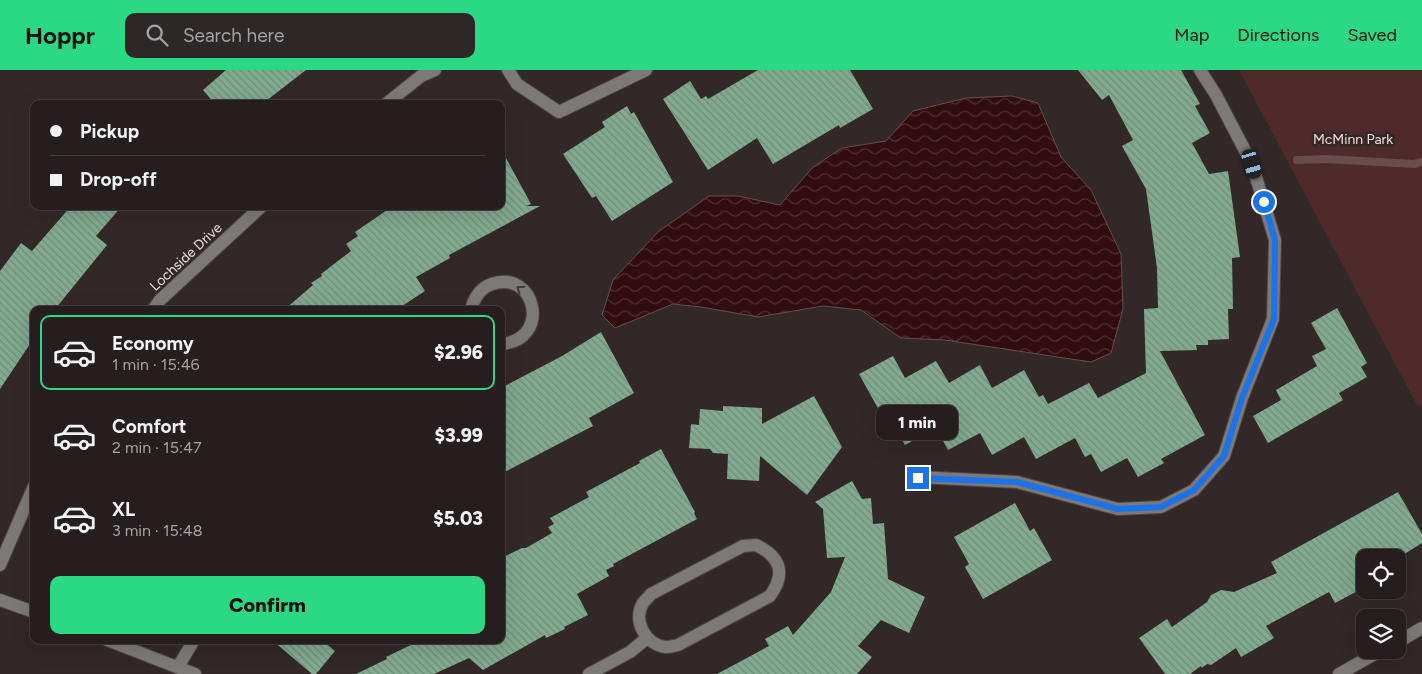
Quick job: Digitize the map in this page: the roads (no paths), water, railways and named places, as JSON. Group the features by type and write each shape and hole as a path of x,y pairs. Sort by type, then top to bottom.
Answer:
{"street":[{"path":"390,100 419,73 435,70"},
{"path":"508,70 516,84 559,112 646,70"},
{"path":"918,478 1017,482 1118,509 1161,507 1194,490 1224,456 1242,398 1274,319 1275,240 1252,164 1216,95 1200,70"},
{"name":"Lochside Drive","path":"156,306 258,210"},
{"path":"472,306 479,292 488,285 498,282 509,282 518,286 526,293 532,302 532,322 528,331 521,338 512,343 505,344"},
{"path":"0,564 30,495"},
{"path":"756,545 768,551 776,560 780,573 778,586 770,596 678,645 667,647 656,644 647,638 640,627 639,615 643,603 651,594 743,546 756,545"},
{"path":"0,600 30,611"},
{"path":"1406,637 1422,628"},
{"path":"589,674 630,652 647,638"},
{"path":"118,644 195,674"},
{"path":"178,666 192,644"},
{"path":"1338,674 1366,659"}],"water":[{"path":"1012,96 1038,103 1061,157 1091,190 1121,254 1123,309 1111,353 1091,362 945,340 901,338 861,310 823,306 758,317 673,304 615,328 602,315 613,280 658,232 709,196 738,196 780,205 813,167 842,148 886,141 913,111 966,98"}],"waterway":[{"path":"1297,160 1326,159 1414,164 1422,162"}],"park label":[{"name":"McMinn Park","path":"1353,139"}]}
